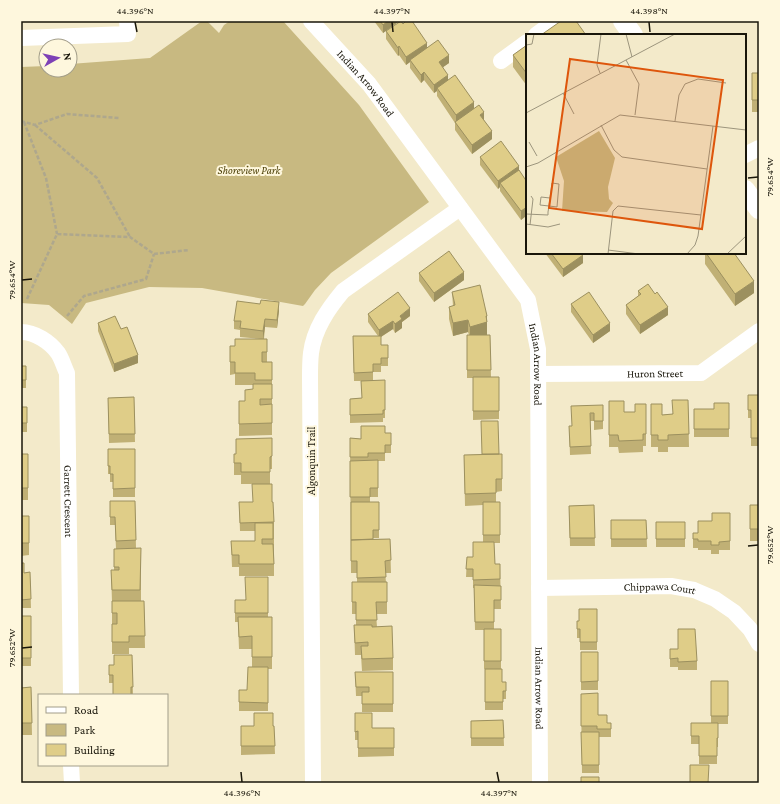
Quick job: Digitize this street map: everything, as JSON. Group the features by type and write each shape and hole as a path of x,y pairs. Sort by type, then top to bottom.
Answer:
{"main road":[{"path":"623,21 632,34"},
{"path":"746,191 759,209"}],"street":[{"path":"21,38 128,34 127,21"},
{"name":"Indian Arrow Road","path":"312,21 369,84 528,300 538,349 540,783"},
{"path":"537,34 555,21"},
{"path":"501,61 526,43"},
{"path":"746,154 759,148"},
{"name":"Algonquin Trail","path":"313,783 310,378 311,354 314,338 323,318 343,291 460,208"},
{"name":"Huron Street","path":"538,374 701,373 759,331"},
{"name":"Garrett Crescent","path":"21,332 27,332 44,339 58,354 67,373 71,694"},
{"name":"Chippawa Court","path":"539,588 671,586 694,590 715,599 734,612 750,629 759,644"},
{"path":"71,766 72,783"}],"path":[{"path":"35,125 67,114 119,118"},
{"path":"22,122 35,125 97,178 130,236 154,254 189,250"},
{"path":"22,122 46,178 58,234 27,299"},
{"path":"58,234 130,236"},
{"path":"67,316 84,296 146,279 154,254"}],"green space":[{"name":"Shoreview Park","path":"202,21 207,21 219,33 224,25 230,21 283,21 359,105 429,202 331,273 315,290 303,306 202,288 149,287 86,303 72,324 49,305 21,303 21,67 38,66 38,78 78,78 78,63 150,58"}],"building":[{"path":"380,21 388,21 383,25"},
{"path":"401,21 403,24 406,21 412,21 427,43 406,57 386,31"},
{"path":"561,21 576,21 585,34 542,34"},
{"path":"438,40 449,55 439,62 448,75 434,85 424,72 421,75 410,60"},
{"path":"526,46 526,73 513,55"},
{"path":"752,73 759,73 759,100 752,100"},
{"path":"455,75 474,102 456,115 437,88"},
{"path":"479,105 484,112 480,115 492,131 472,145 455,122"},
{"path":"501,141 519,166 498,181 480,157"},
{"path":"519,170 526,180 526,208 521,211 500,183"},
{"path":"449,251 464,272 434,293 419,273"},
{"path":"552,254 582,254 583,255 563,269"},
{"path":"707,254 735,254 754,281 735,294"},
{"path":"648,284 655,294 657,292 668,307 640,325 626,305 641,294 638,291"},
{"path":"480,285 487,322 470,327 468,320 453,323 449,307 455,305 452,292"},
{"path":"398,292 410,308 400,316 402,319 395,324 393,321 379,330 368,314"},
{"path":"589,292 610,323 593,335 571,304"},
{"path":"261,300 279,302 277,320 265,319 263,331 240,328 241,321 234,321 237,301 260,304"},
{"path":"115,316 121,329 127,327 138,355 114,364 98,323"},
{"path":"467,335 490,335 491,370 467,370"},
{"path":"353,336 381,336 381,345 388,345 388,358 381,358 381,364 373,364 373,372 354,373"},
{"path":"235,339 267,339 267,352 262,352 262,362 272,362 272,380 255,380 255,373 235,373 235,362 230,362 230,346 235,346"},
{"path":"21,366 26,366 26,380 21,380"},
{"path":"473,377 499,377 499,411 473,411"},
{"path":"385,380 385,410 383,410 383,414 350,415 350,399 362,398 361,381"},
{"path":"253,384 272,384 272,399 260,399 260,405 272,404 272,423 239,424 239,401 245,401 245,390 253,389"},
{"path":"748,395 759,395 759,438 751,438 751,410 748,410"},
{"path":"134,397 135,434 109,434 108,398"},
{"path":"672,400 688,400 689,434 668,435 668,440 658,440 658,435 651,435 651,404 662,404 662,415 673,414"},
{"path":"609,401 624,401 624,412 635,412 635,404 646,404 646,434 643,434 643,440 619,441 618,435 609,435"},
{"path":"714,403 729,403 729,429 694,429 694,409 714,409"},
{"path":"603,405 603,421 594,421 594,413 590,413 591,446 570,447 569,426 572,426 571,406"},
{"path":"21,407 27,407 27,423 21,423"},
{"path":"481,421 498,421 499,454 482,454"},
{"path":"361,426 385,426 385,433 391,433 391,445 385,445 385,453 368,453 368,457 350,457 350,438 361,439"},
{"path":"272,438 270,472 241,472 241,463 234,463 234,454 236,454 236,439"},
{"path":"108,449 135,449 135,488 113,489 113,474 110,474 110,466 108,466"},
{"path":"21,454 28,454 28,488 21,488"},
{"path":"502,454 502,479 496,479 496,493 465,494 464,455"},
{"path":"378,460 378,488 370,488 370,497 350,497 350,461"},
{"path":"252,484 272,484 274,522 240,523 239,502 253,502"},
{"path":"110,501 135,501 136,540 116,541 115,517 110,517"},
{"path":"351,502 379,502 379,530 373,530 373,539 351,540"},
{"path":"483,502 500,502 500,535 483,535"},
{"path":"594,505 595,538 570,538 569,506"},
{"path":"750,505 759,505 759,529 750,529"},
{"path":"712,513 730,513 730,541 719,542 719,545 711,545 711,541 698,541 698,539 693,539 693,533 698,533 698,521 712,521"},
{"path":"21,516 29,516 29,543 21,543"},
{"path":"611,520 646,520 647,539 611,539"},
{"path":"656,522 685,522 685,539 656,539"},
{"path":"255,523 273,523 273,539 262,539 262,544 273,544 274,564 239,564 239,555 232,555 231,541 255,541"},
{"path":"390,539 391,560 385,561 386,577 357,578 357,561 351,561 351,540"},
{"path":"473,542 494,542 495,564 500,564 500,579 473,580 473,569 466,569 467,557 473,557"},
{"path":"141,548 140,590 112,590 111,570 119,570 119,567 114,567 114,549"},
{"path":"21,563 24,563 24,573 30,572 31,599 21,600"},
{"path":"245,577 268,577 268,613 235,613 235,600 246,600"},
{"path":"352,582 387,582 387,602 376,602 377,620 356,620 356,602 352,602"},
{"path":"474,585 501,586 501,600 494,600 494,622 475,622"},
{"path":"112,601 144,601 145,636 129,636 129,642 112,642 112,624 117,624 117,613 112,613"},
{"path":"579,609 597,609 597,642 580,642 580,629 577,629"},
{"path":"21,616 31,616 31,658 21,658"},
{"path":"238,617 272,617 272,657 252,657 252,636 239,637"},
{"path":"354,625 372,625 372,627 392,626 393,658 362,659 361,646 368,646 368,642 355,643"},
{"path":"484,629 501,629 501,661 484,661"},
{"path":"678,629 695,629 697,661 678,662 678,658 670,659 670,649 678,649"},
{"path":"581,652 598,652 598,681 581,682"},
{"path":"114,655 132,655 133,687 131,687 131,694 113,694 113,675 109,675 109,665 114,665"},
{"path":"248,667 268,667 268,703 239,702 239,690 247,690"},
{"path":"485,669 502,669 502,682 506,682 506,691 503,691 503,702 485,702"},
{"path":"355,672 393,672 393,704 362,704 362,692 369,692 369,687 356,687"},
{"path":"711,681 728,681 728,716 711,716"},
{"path":"31,687 32,723 21,723 21,688"},
{"path":"598,693 598,715 607,715 607,723 611,723 611,729 597,729 597,726 581,726 581,694"},
{"path":"254,713 273,713 275,746 241,746 241,726 254,726"},
{"path":"355,713 372,713 372,728 394,728 394,748 358,748 358,731 355,732"},
{"path":"503,720 504,738 471,738 471,721"},
{"path":"691,723 718,723 717,756 699,756 699,736 691,736"},
{"path":"581,732 599,732 599,765 582,765"},
{"path":"690,765 709,765 708,783 690,783"},
{"path":"581,777 599,777 599,783 581,783"}]}
